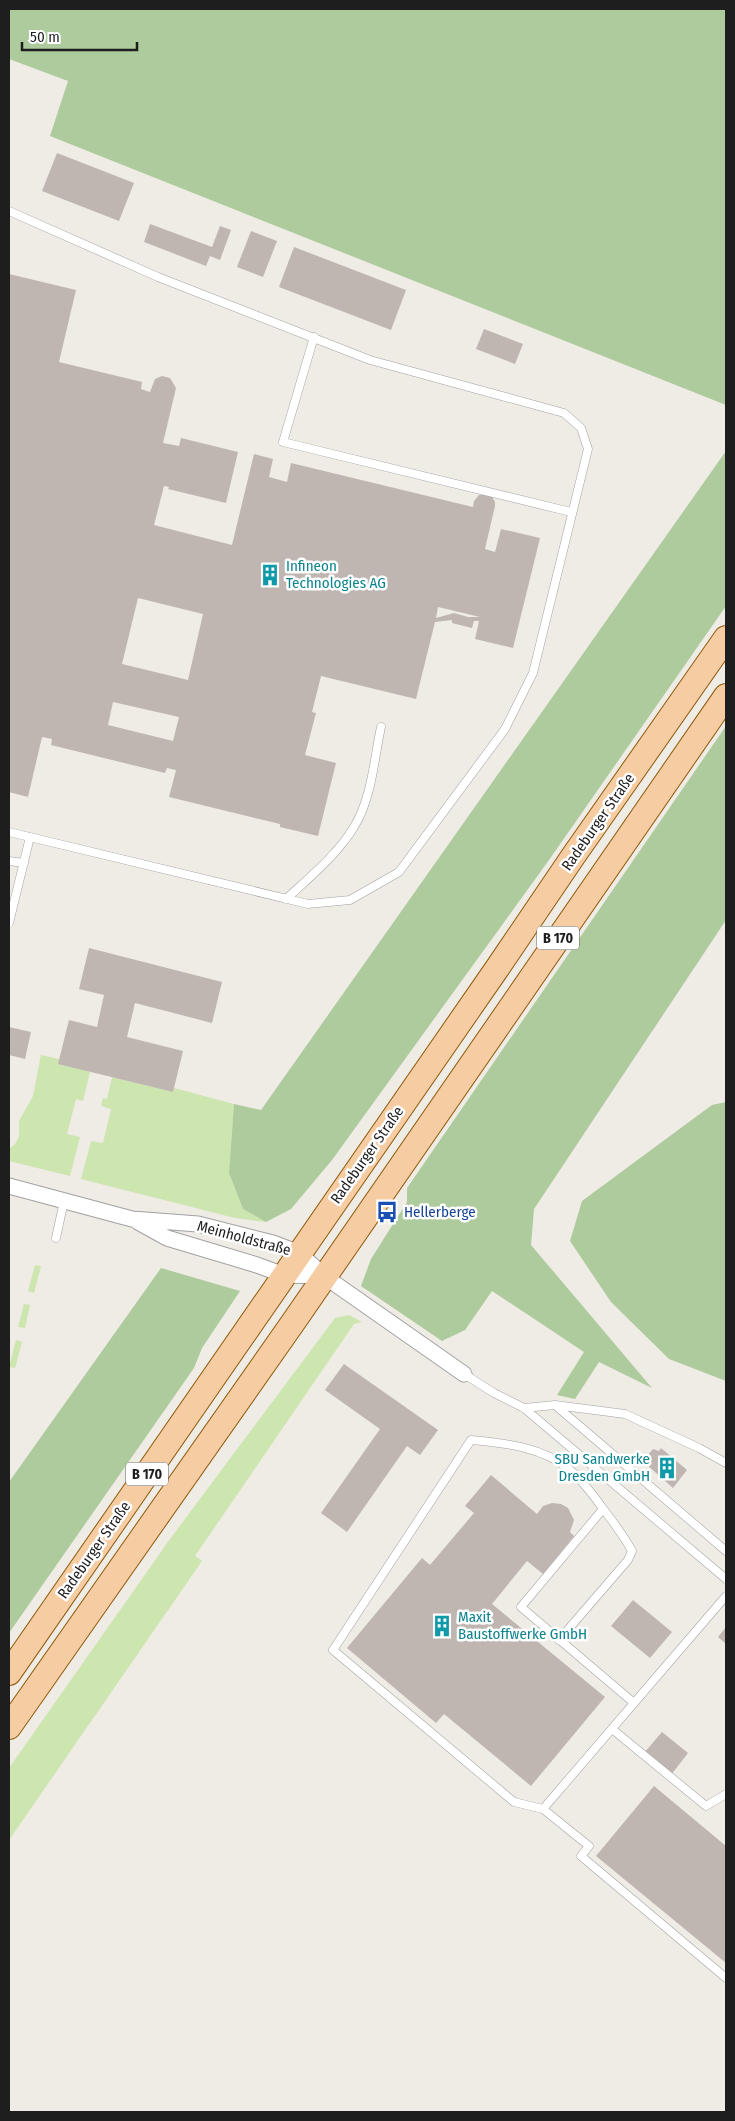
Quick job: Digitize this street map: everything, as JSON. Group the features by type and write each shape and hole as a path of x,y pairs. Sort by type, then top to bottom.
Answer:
{"main road":[{"name":"Radeburger Straße","path":"9,1673 726,638"},
{"name":"B 170","path":"9,1727 726,696"}],"street":[{"name":"Meinholdstraße","path":"9,1186 132,1220 198,1224 273,1243 299,1253 324,1276"},
{"name":"Meinholdstraße","path":"132,1220 166,1238 284,1275 324,1276"},
{"path":"324,1276 464,1374"}],"lane":[{"path":"9,211 158,277 370,360 564,414 581,428 588,449 533,673 504,728 399,872 350,900 308,904 9,832"},
{"path":"314,337 284,442 571,512"},
{"path":"286,899 327,862 355,826 368,793 381,726"},
{"path":"9,923 30,837"},
{"path":"9,861 24,863"},
{"path":"56,1238 64,1201"},
{"path":"464,1374 494,1393 524,1408 726,1579"},
{"path":"524,1408 555,1405 625,1414 699,1448 726,1463"},
{"path":"555,1405 726,1551"},
{"path":"559,1640 628,1560 632,1551 626,1538 594,1496 569,1469 540,1453 504,1442 471,1440 333,1650 514,1802 543,1809 589,1846 580,1856 726,1978"},
{"path":"603,1509 521,1607 634,1703"},
{"path":"543,1809 726,1596"},
{"path":"612,1728 706,1806 726,1794"}],"green space":[{"path":"9,9 726,9 726,405 50,136 68,81 9,59"},
{"path":"726,451 726,606 549,860 332,1160 291,1209 266,1222 243,1209 229,1173 234,1104 261,1110"},
{"path":"726,726 726,920 534,1209 531,1245 652,1388 599,1362 575,1399 557,1395 584,1352 492,1291 465,1330 442,1341 361,1286 371,1259 407,1202 407,1188"},
{"path":"41,1055 59,1059 90,1072 83,1101 76,1099 67,1134 80,1137 70,1176 9,1161 9,1149 19,1137 19,1121 33,1096"},
{"path":"112,1077 173,1092 174,1088 234,1104 229,1173 243,1209 266,1222 235,1218 81,1179 91,1141 103,1143 111,1109 101,1106 103,1098 107,1099"},
{"path":"726,1102 726,1381 669,1359 611,1302 570,1241 582,1201 712,1105"},
{"path":"35,1265 41,1266 34,1293 28,1291"},
{"path":"161,1268 240,1291 202,1348 194,1368 9,1633 9,1482"},
{"path":"24,1304 30,1305 25,1328 18,1327"},
{"path":"349,1315 362,1322 354,1324 195,1556 202,1561 9,1840 9,1768 170,1539 335,1318"},
{"path":"16,1340 22,1342 15,1368 9,1367"}],"building":[{"path":"57,153 134,183 119,221 42,191"},
{"path":"150,224 212,247 220,226 231,230 220,260 210,256 206,266 144,242"},
{"path":"251,231 277,241 263,277 237,267"},
{"path":"294,247 406,290 391,330 279,287"},
{"name":"Infineon Technologies AG","path":"9,274 76,290 59,362 142,382 141,389 150,392 155,379 162,376 170,378 176,388 163,443 179,446 181,438 238,452 226,503 168,489 169,487 164,486 154,525 232,545 254,454 273,459 269,477 287,482 291,463 473,507 474,501 479,495 491,495 495,506 485,549 495,552 501,529 540,538 513,648 475,639 479,621 474,621 472,628 452,623 452,620 435,622 416,699 321,676 312,712 316,713 305,755 336,763 318,836 280,827 280,824 169,797 176,770 167,768 165,773 51,745 52,739 42,737 28,797 9,792","holes":["138,598 203,614 188,680 122,664","438,607 480,617 468,617 454,613 436,618","113,702 179,717 173,741 108,725"]},
{"path":"484,329 523,344 515,364 476,349"},
{"path":"89,948 222,982 212,1023 135,1003 127,1037 183,1051 173,1092 58,1064 69,1020 97,1027 104,995 79,989"},
{"path":"9,1027 31,1032 25,1059 9,1055"},
{"path":"344,1364 438,1430 420,1455 407,1446 347,1532 321,1513 380,1429 325,1390"},
{"name":"SBU Sandwerke Dresden GmbH","path":"661,1448 687,1470 673,1488 647,1465 650,1461 647,1456 653,1449 659,1451"},
{"name":"Maxit Baustoffwerke GmbH","path":"491,1475 537,1514 543,1506 552,1503 561,1504 568,1508 574,1520 570,1532 574,1536 543,1574 527,1561 492,1604 605,1697 531,1786 444,1714 436,1723 347,1648 422,1558 430,1565 474,1513 465,1506"},
{"name":"Maxit Baustoffwerke GmbH","path":"633,1600 672,1632 650,1658 611,1626"},
{"path":"726,1627 726,1644 718,1637"},
{"path":"662,1732 688,1753 671,1775 644,1753"},
{"path":"654,1786 726,1846 726,1963 596,1856"}],"place":[{"name":"Infineon Technologies AG","path":"270,575"},
{"name":"Hellerberge","path":"387,1212"},
{"name":"SBU Sandwerke Dresden GmbH","path":"667,1468"},
{"name":"Maxit Baustoffwerke GmbH","path":"442,1626"}]}
